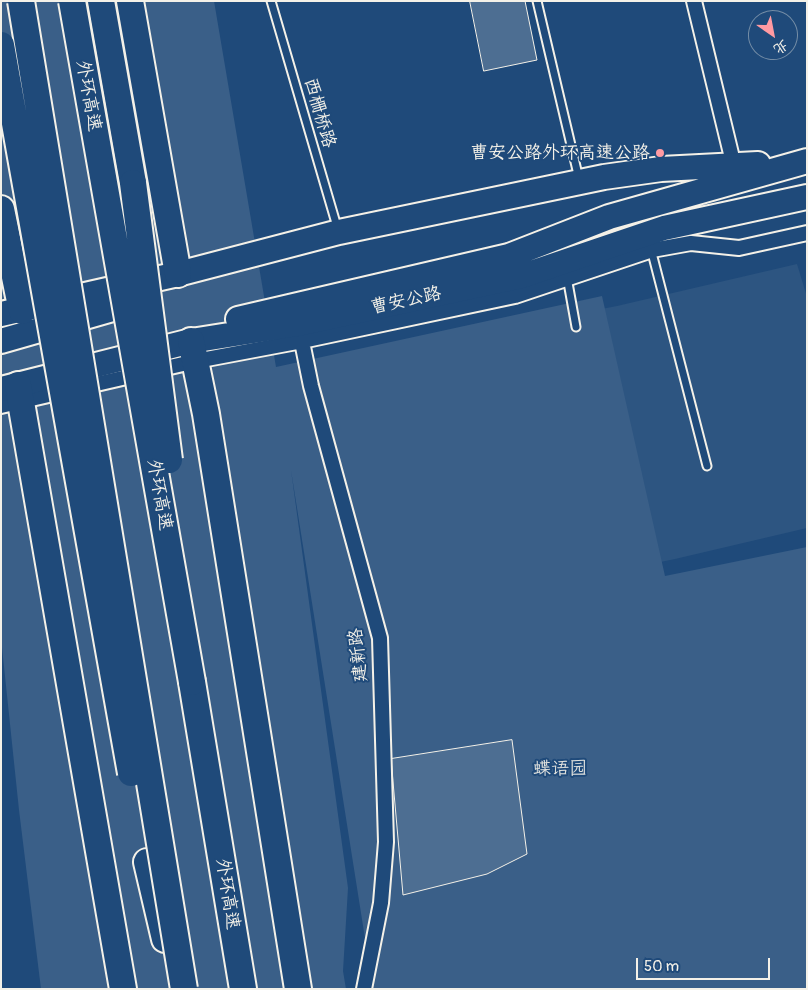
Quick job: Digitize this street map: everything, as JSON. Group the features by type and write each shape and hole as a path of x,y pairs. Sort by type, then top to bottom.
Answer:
{"highway":[{"path":"21,1 184,989"},
{"name":"外环高速","path":"72,1 192,682 243,989"},
{"path":"101,1 133,183 147,287 168,450 192,682"},
{"path":"130,1 178,274"},
{"path":"1,45 147,862 177,989"},
{"path":"12,312 178,274 339,232 604,177 661,170 807,160"},
{"path":"123,989 10,396 42,368 101,349 509,256 608,217 807,160"},
{"name":"曹安公路","path":"10,396 193,351 300,333 522,276 566,271 650,242 664,228 807,197"},
{"path":"1,209 12,312"},
{"path":"1,341 144,300 178,274"},
{"path":"12,312 76,320 164,336 193,351 206,414 298,989"}],"street":[{"path":"694,1 734,166"},
{"path":"650,242 691,243 740,248 807,233"},
{"name":"建新路","path":"300,333 311,386 380,638 386,842 381,903 364,989"}],"lane":[{"name":"西栅桥路","path":"271,1 339,232"},
{"path":"537,1 580,182"},
{"path":"650,242 706,466"},
{"path":"566,271 576,327"}],"shaded area":[{"path":"797,264 807,297 807,528 675,559 382,619 316,364 617,306"}],"green space":[{"name":"蝶语园","path":"1,1 214,1 276,367 602,296 665,576 807,547 807,989 373,989 291,470 348,888 343,971 346,989 41,989 19,810 1,638"}],"building":[{"path":"470,1 525,1 537,60 484,71"},
{"path":"512,740 527,854 487,874 403,895 391,759"}],"place":[{"name":"曹安公路外环高速公路","path":"660,153"}]}
